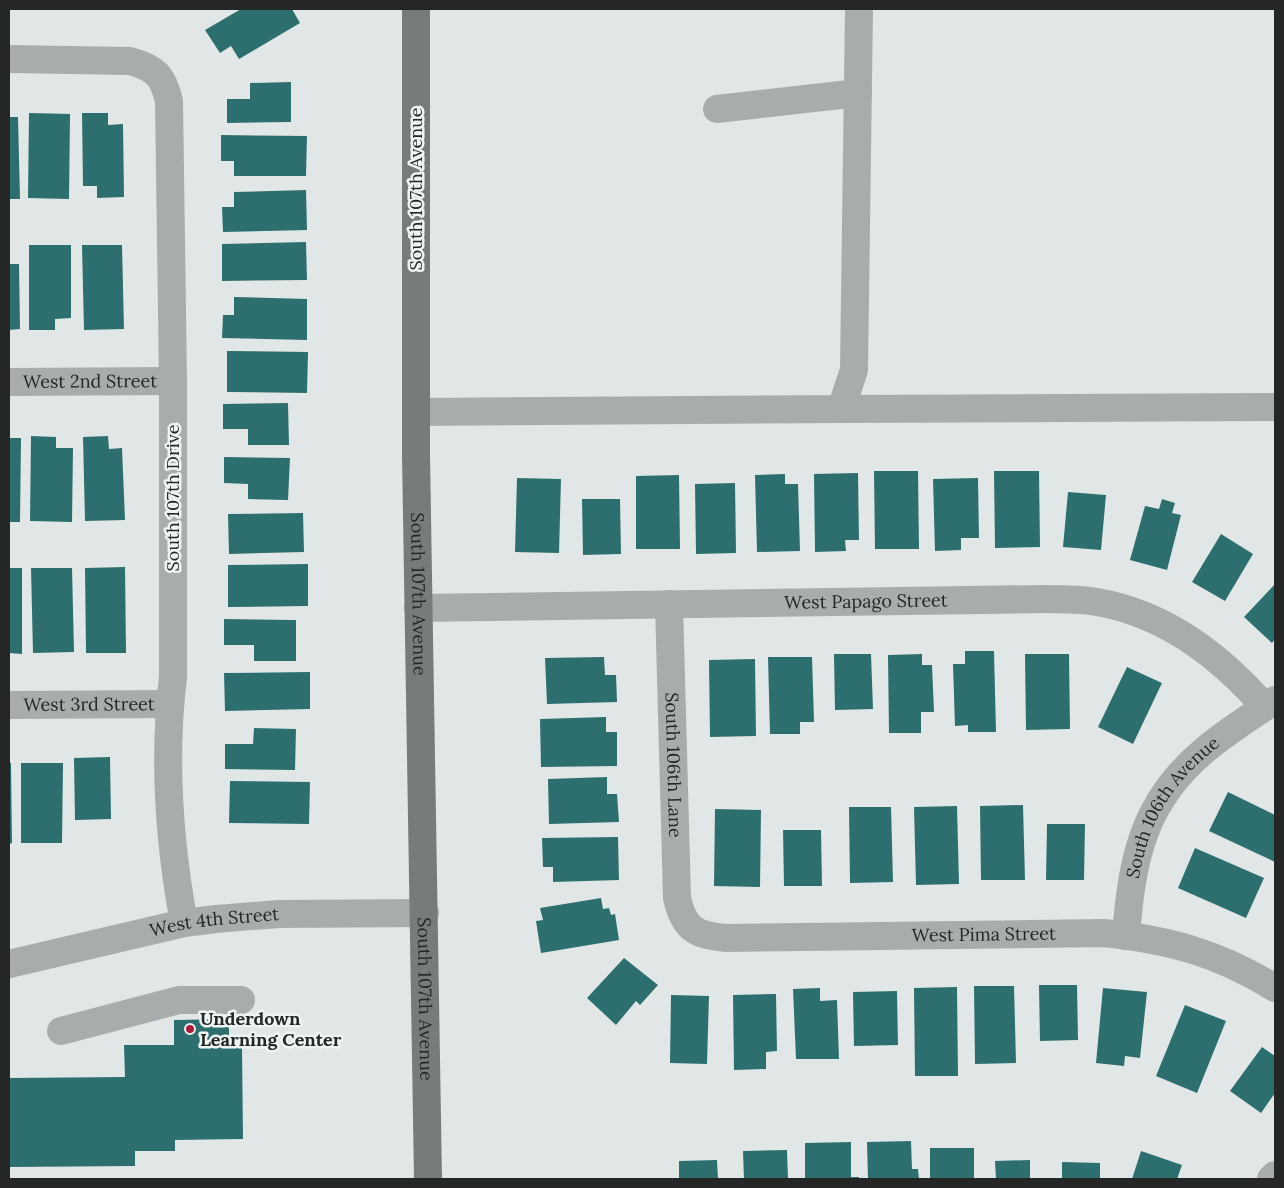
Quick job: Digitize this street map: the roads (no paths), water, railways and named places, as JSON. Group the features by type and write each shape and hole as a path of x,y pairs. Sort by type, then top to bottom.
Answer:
{"main road":[{"name":"South 107th Avenue","path":"416,9 418,608 425,913 428,1179"}],"street":[{"path":"841,409 854,370 859,9"},
{"name":"South 107th Drive","path":"9,60 130,61 146,66 158,74 166,86 170,117 173,381 173,678 168,743 173,860 184,924"},
{"path":"717,110 858,92"},
{"name":"West 2nd Street","path":"9,382 173,381"},
{"path":"417,412 1275,407"},
{"name":"West Papago Street","path":"418,608 1044,599 1097,602 1123,608 1150,618 1199,645 1270,704"},
{"name":"South 106th Lane","path":"668,604 675,884 680,913 687,925"},
{"name":"West 3rd Street","path":"9,705 170,704"},
{"name":"South 106th Avenue","path":"1126,936 1132,878 1138,850 1147,825 1158,804 1172,782 1188,765 1208,748 1270,704"},
{"name":"West 4th Street","path":"9,964 184,924 216,919 279,914 425,913"},
{"name":"West Pima Street","path":"687,925 699,933 712,937 726,938 1081,933 1126,936 1175,945 1205,953 1231,963 1275,988"},
{"path":"61,1031 180,1000 241,1000"},
{"path":"1271,1179 1275,1174"}],"place":[{"name":"Underdown Learning Center","path":"190,1029"}]}
